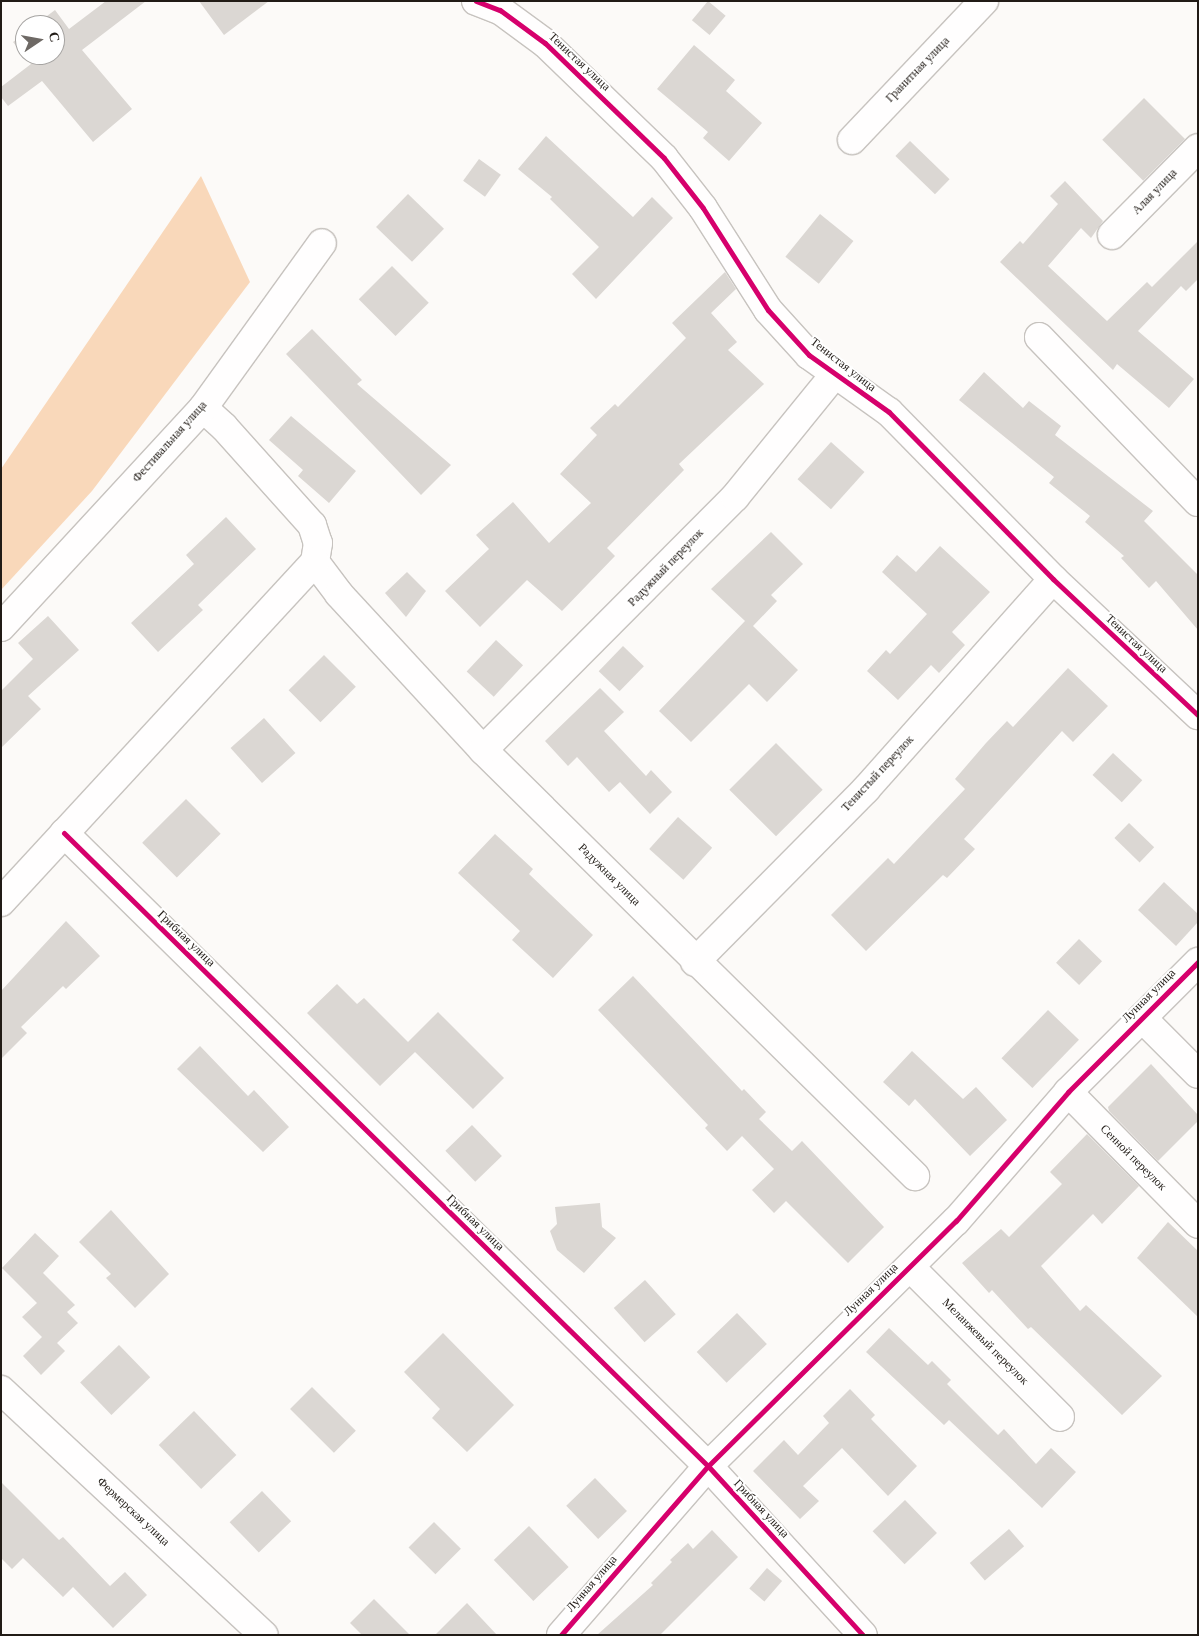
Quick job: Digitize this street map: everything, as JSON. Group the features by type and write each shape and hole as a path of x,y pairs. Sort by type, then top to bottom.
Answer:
{"street":[{"name":"Гранитная улица","path":"852,140 984,1"},
{"name":"Тенистая улица","path":"488,6 545,43 664,158 703,208 768,310 809,354 889,412 1053,579 1198,716"},
{"name":"Алая улица","path":"1112,235 1198,148"},
{"name":"Фестивальная улица","path":"1,627 203,408 322,243"},
{"path":"1039,337 1198,502"},
{"name":"Радужный переулок","path":"483,750 736,497 835,374"},
{"path":"1,902 315,562 318,543 312,525 224,427 203,408"},
{"name":"Радужная улица","path":"315,562 339,594 483,750 695,962 915,1176"},
{"name":"Тенистый переулок","path":"695,962 866,789 1053,579"},
{"name":"Грибная улица","path":"64,833 708,1466 863,1635"},
{"name":"Лунная улица","path":"561,1635 708,1466 956,1221 1068,1092 1198,962"},
{"path":"1142,1018 1198,1074"},
{"name":"Сенной переулок","path":"1068,1092 1198,1224"},
{"name":"Меланжевый переулок","path":"910,1267 1060,1417"},
{"name":"Фермерская улица","path":"1,1390 264,1635"}],"shaded area":[{"path":"201,176 250,282 92,491 1,590 1,469"}],"building":[{"path":"106,1 146,1 82,50 132,109 93,142 42,81 8,106 1,97 1,87 30,65 65,65 65,24 69,29"},
{"path":"199,1 269,1 224,35"},
{"path":"708,1 726,16 710,35 692,20"},
{"path":"55,10 59,15 48,15"},
{"path":"694,45 735,80 726,91 762,123 729,161 703,138 708,132 657,89"},
{"path":"1144,98 1185,139 1143,181 1102,140"},
{"path":"546,136 633,217 652,197 673,218 596,299 572,274 599,247 550,199 552,197 518,169"},
{"path":"910,141 950,179 935,194 895,156"},
{"path":"479,159 501,175 485,197 463,181"},
{"path":"1065,181 1103,221 1091,238 1081,228 1048,266 1107,321 1147,282 1152,287 1198,241 1198,279 1186,291 1181,286 1138,331 1194,379 1169,408 1117,364 1113,370 1000,262 1020,241 1023,244 1058,204 1050,196"},
{"path":"408,194 444,229 412,262 376,227"},
{"path":"820,214 853,241 819,284 785,257"},
{"path":"392,266 429,303 396,336 359,299"},
{"path":"725,272 736,289 711,313 737,342 728,350 764,384 679,464 684,470 607,548 615,556 562,611 527,580 480,627 445,591 489,549 476,535 513,502 549,543 591,503 560,474 597,435 590,428 615,404 618,407 686,338 672,323"},
{"path":"312,329 362,380 357,384 451,465 421,495 286,354"},
{"path":"984,372 1023,408 1029,401 1061,426 1055,435 1153,511 1144,521 1198,575 1198,630 1156,581 1149,588 1121,558 1124,556 1085,522 1090,516 1049,483 1054,477 959,400"},
{"path":"291,416 356,471 329,503 298,476 303,470 269,440"},
{"path":"831,442 864,472 831,509 798,479"},
{"path":"226,517 256,549 198,605 203,610 158,652 131,623 194,564 186,555"},
{"path":"771,532 803,564 771,595 777,601 753,626 798,670 767,702 749,684 691,742 659,711 745,621 711,589"},
{"path":"940,546 990,592 952,632 965,645 939,673 931,665 898,700 867,671 886,650 890,654 927,614 882,572 897,555 916,572"},
{"path":"407,572 426,591 406,617 385,593"},
{"path":"48,616 79,650 28,696 41,709 1,748 1,691 33,659 18,643"},
{"path":"496,640 523,665 494,697 467,671"},
{"path":"623,646 644,666 620,691 599,671"},
{"path":"324,655 356,687 320,722 289,690"},
{"path":"1068,668 1108,706 1073,742 1062,731 964,839 975,849 947,878 943,875 866,951 831,915 888,858 894,864 965,789 955,779 986,743 1007,721 1013,727"},
{"path":"600,688 624,712 604,731 646,776 651,770 672,792 650,814 620,782 609,792 577,757 568,766 545,741"},
{"path":"264,718 295,753 262,783 231,748"},
{"path":"776,743 823,790 776,836 729,790"},
{"path":"1113,753 1142,780 1122,802 1093,775"},
{"path":"186,799 221,834 177,877 142,843"},
{"path":"678,817 712,848 683,880 649,849"},
{"path":"1129,823 1154,847 1140,862 1114,838"},
{"path":"495,834 533,869 529,874 593,935 553,978 512,940 520,931 458,873"},
{"path":"1164,882 1198,914 1198,922 1176,946 1138,910"},
{"path":"66,921 100,956 66,989 63,986 21,1027 27,1033 1,1059 1,991"},
{"path":"1079,939 1102,961 1079,985 1056,963"},
{"path":"633,976 742,1091 744,1089 766,1112 759,1119 792,1151 802,1141 884,1227 848,1263 786,1201 774,1213 752,1190 774,1169 742,1136 727,1151 705,1128 708,1125 598,1010"},
{"path":"337,984 357,1004 364,998 408,1042 438,1012 504,1078 473,1109 415,1052 380,1086 307,1013"},
{"path":"1048,1010 1079,1040 1032,1088 1001,1058"},
{"path":"200,1046 248,1096 254,1090 289,1127 263,1152 177,1069"},
{"path":"912,1051 963,1099 976,1087 1007,1120 970,1156 915,1099 909,1106 883,1082"},
{"path":"1151,1064 1198,1115 1198,1121 1158,1161 1109,1111 1108,1107"},
{"path":"472,1125 502,1156 475,1182 445,1151"},
{"path":"1087,1134 1139,1186 1102,1224 1093,1214 1041,1266 1080,1311 1086,1305 1162,1376 1122,1415 1031,1327 1028,1329 992,1290 989,1293 962,1263 1001,1229 1009,1237 1062,1184 1050,1172"},
{"path":"600,1203 602,1227 616,1238 584,1273 557,1250 550,1231 557,1224 555,1207"},
{"path":"111,1210 169,1274 135,1308 106,1278 111,1274 79,1242"},
{"path":"1168,1222 1198,1251 1198,1317 1137,1258"},
{"path":"35,1233 59,1256 43,1273 75,1305 67,1312 78,1323 57,1343 65,1351 41,1375 23,1356 42,1337 22,1317 37,1303 2,1268"},
{"path":"645,1280 676,1314 645,1342 614,1308"},
{"path":"737,1313 767,1344 727,1383 697,1352"},
{"path":"889,1328 928,1365 932,1361 951,1380 947,1384 998,1435 1004,1429 1036,1464 1051,1448 1076,1472 1042,1508 949,1420 944,1425 866,1352"},
{"path":"443,1333 514,1405 467,1452 432,1418 440,1409 404,1372"},
{"path":"119,1345 150,1377 111,1415 80,1383"},
{"path":"312,1387 356,1431 334,1453 290,1409"},
{"path":"850,1389 875,1415 871,1419 917,1466 888,1496 842,1448 803,1486 819,1501 800,1519 753,1471 784,1440 798,1455 829,1423 823,1416"},
{"path":"194,1411 236,1455 201,1489 159,1445"},
{"path":"595,1478 627,1511 598,1539 566,1506"},
{"path":"1,1482 59,1540 63,1537 110,1586 125,1572 147,1595 113,1628 73,1587 63,1597 23,1558 12,1569 1,1558"},
{"path":"262,1491 291,1521 259,1552 230,1522"},
{"path":"905,1500 937,1533 905,1564 873,1531"},
{"path":"434,1522 461,1549 435,1574 409,1547"},
{"path":"529,1526 569,1567 533,1601 494,1560"},
{"path":"1009,1529 1024,1546 985,1580 970,1563"},
{"path":"712,1530 738,1557 660,1635 597,1635 653,1585 651,1583 672,1562 670,1560 688,1543 693,1549"},
{"path":"767,1568 782,1581 764,1601 749,1588"},
{"path":"374,1599 410,1635 362,1635 350,1623"},
{"path":"467,1603 497,1635 435,1635"}],"cycle path":[{"path":"476,1 500,10 545,43 664,158 703,208 768,310 809,355 889,412 1053,579 1198,715"},
{"path":"64,833 708,1466 863,1635"},
{"path":"561,1635 708,1466 956,1221 1068,1092 1198,962"}]}
